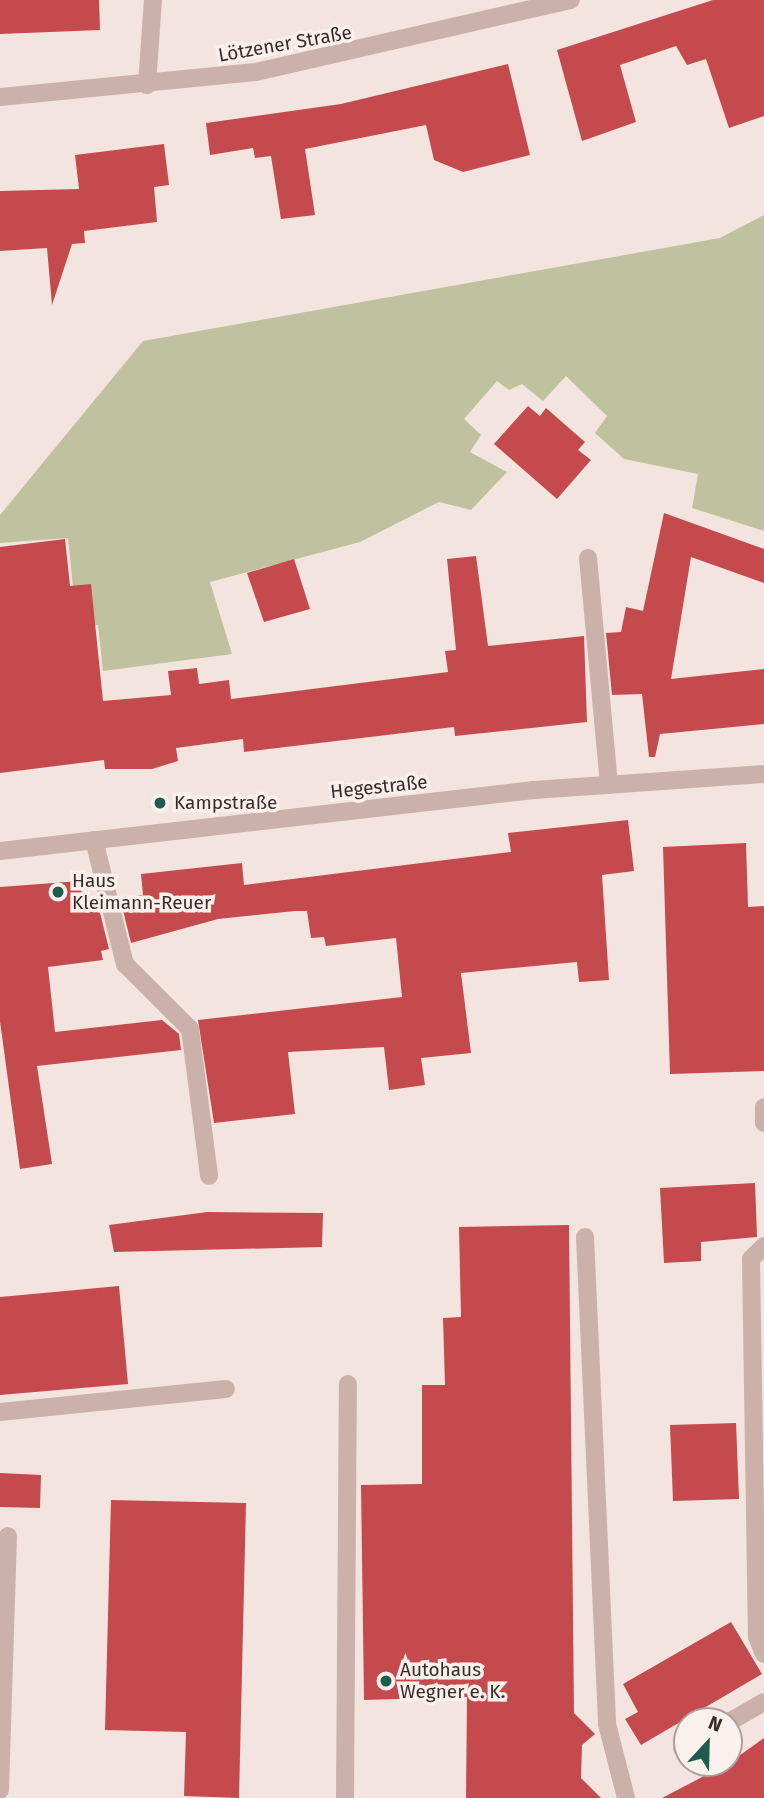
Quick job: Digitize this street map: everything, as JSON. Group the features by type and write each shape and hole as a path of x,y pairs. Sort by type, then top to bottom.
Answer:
{"street":[{"path":"147,85 153,0"},
{"name":"Lötzener Straße","path":"0,97 147,85 327,60 571,0"},
{"path":"587,558 609,785"},
{"name":"Hegestraße","path":"0,851 609,785 764,774"},
{"path":"94,840 125,964 190,1028 209,1176"},
{"path":"764,1107 764,1123"},
{"path":"585,1237 607,1724 626,1798"},
{"path":"764,1246 751,1259 757,1637 764,1654"},
{"path":"345,1798 348,1384"},
{"path":"0,1412 226,1389"},
{"path":"0,1790 8,1536"},
{"path":"743,1714 764,1702"}],"green space":[{"path":"764,215 764,531 692,508 698,474 624,459 595,433 607,416 566,376 543,401 522,384 509,390 497,381 464,419 481,435 470,452 507,472 471,510 439,502 360,542 210,582 232,654 103,671 98,625 77,627 68,538 0,543 0,515 143,341 720,238"}],"building":[{"path":"0,0 99,0 100,30 0,34"},
{"path":"713,0 764,0 764,116 729,128 706,59 687,65 676,46 620,65 636,122 582,141 557,50"},
{"path":"508,64 530,155 463,172 434,160 426,125 305,149 315,215 281,219 271,156 255,158 253,148 210,155 206,123 341,104"},
{"path":"164,144 169,185 154,187 157,222 84,231 85,243 72,244 52,305 47,248 0,251 0,191 79,189 75,155"},
{"path":"528,406 540,416 546,408 585,442 578,450 591,460 557,499 494,444"},
{"path":"664,513 764,549 764,583 691,557 671,679 764,669 764,724 660,734 655,757 649,757 642,694 612,695 606,633 621,632 626,607 643,611"},
{"path":"65,539 70,586 91,584 103,701 171,695 168,671 197,668 199,684 229,680 231,699 448,672 445,651 456,650 447,559 476,556 488,646 584,636 587,722 455,736 454,727 244,752 243,739 176,748 178,761 152,769 105,769 104,760 0,773 0,547"},
{"path":"294,559 310,609 264,622 247,573"},
{"path":"628,820 634,871 602,875 609,980 579,982 577,962 461,973 471,1053 421,1058 425,1085 389,1090 384,1047 288,1052 295,1114 214,1123 198,1020 402,997 396,938 326,946 324,937 311,938 307,911 295,911 218,919 131,943 120,898 143,895 141,874 242,863 244,885 511,852 508,833"},
{"path":"746,843 748,907 764,906 764,1071 670,1074 663,847"},
{"path":"80,881 83,903 97,901 109,949 101,951 103,960 48,967 55,1032 162,1020 179,1034 181,1050 37,1066 52,1164 20,1169 0,1021 0,887"},
{"path":"755,1183 757,1237 701,1242 701,1261 664,1263 660,1188"},
{"path":"207,1212 323,1213 322,1247 114,1252 109,1225"},
{"path":"569,1225 574,1713 595,1734 582,1745 581,1778 601,1798 466,1798 467,1697 364,1700 361,1485 422,1484 422,1385 445,1385 443,1318 461,1317 459,1227"},
{"path":"119,1286 128,1384 0,1395 0,1297"},
{"path":"736,1423 739,1499 673,1501 670,1425"},
{"path":"0,1473 41,1475 40,1508 0,1507"},
{"path":"111,1500 246,1503 239,1798 184,1796 186,1732 105,1730"},
{"path":"731,1622 762,1674 706,1707 673,1707 673,1726 641,1745 625,1719 638,1712 623,1684"},
{"path":"764,1738 764,1798 662,1798 702,1777 743,1777 743,1753"}],"place":[{"name":"Kampstraße","path":"160,803"},
{"name":"Haus Kleimann-Reuer","path":"58,892"},
{"name":"Autohaus Wegner e. K.","path":"386,1681"}]}
